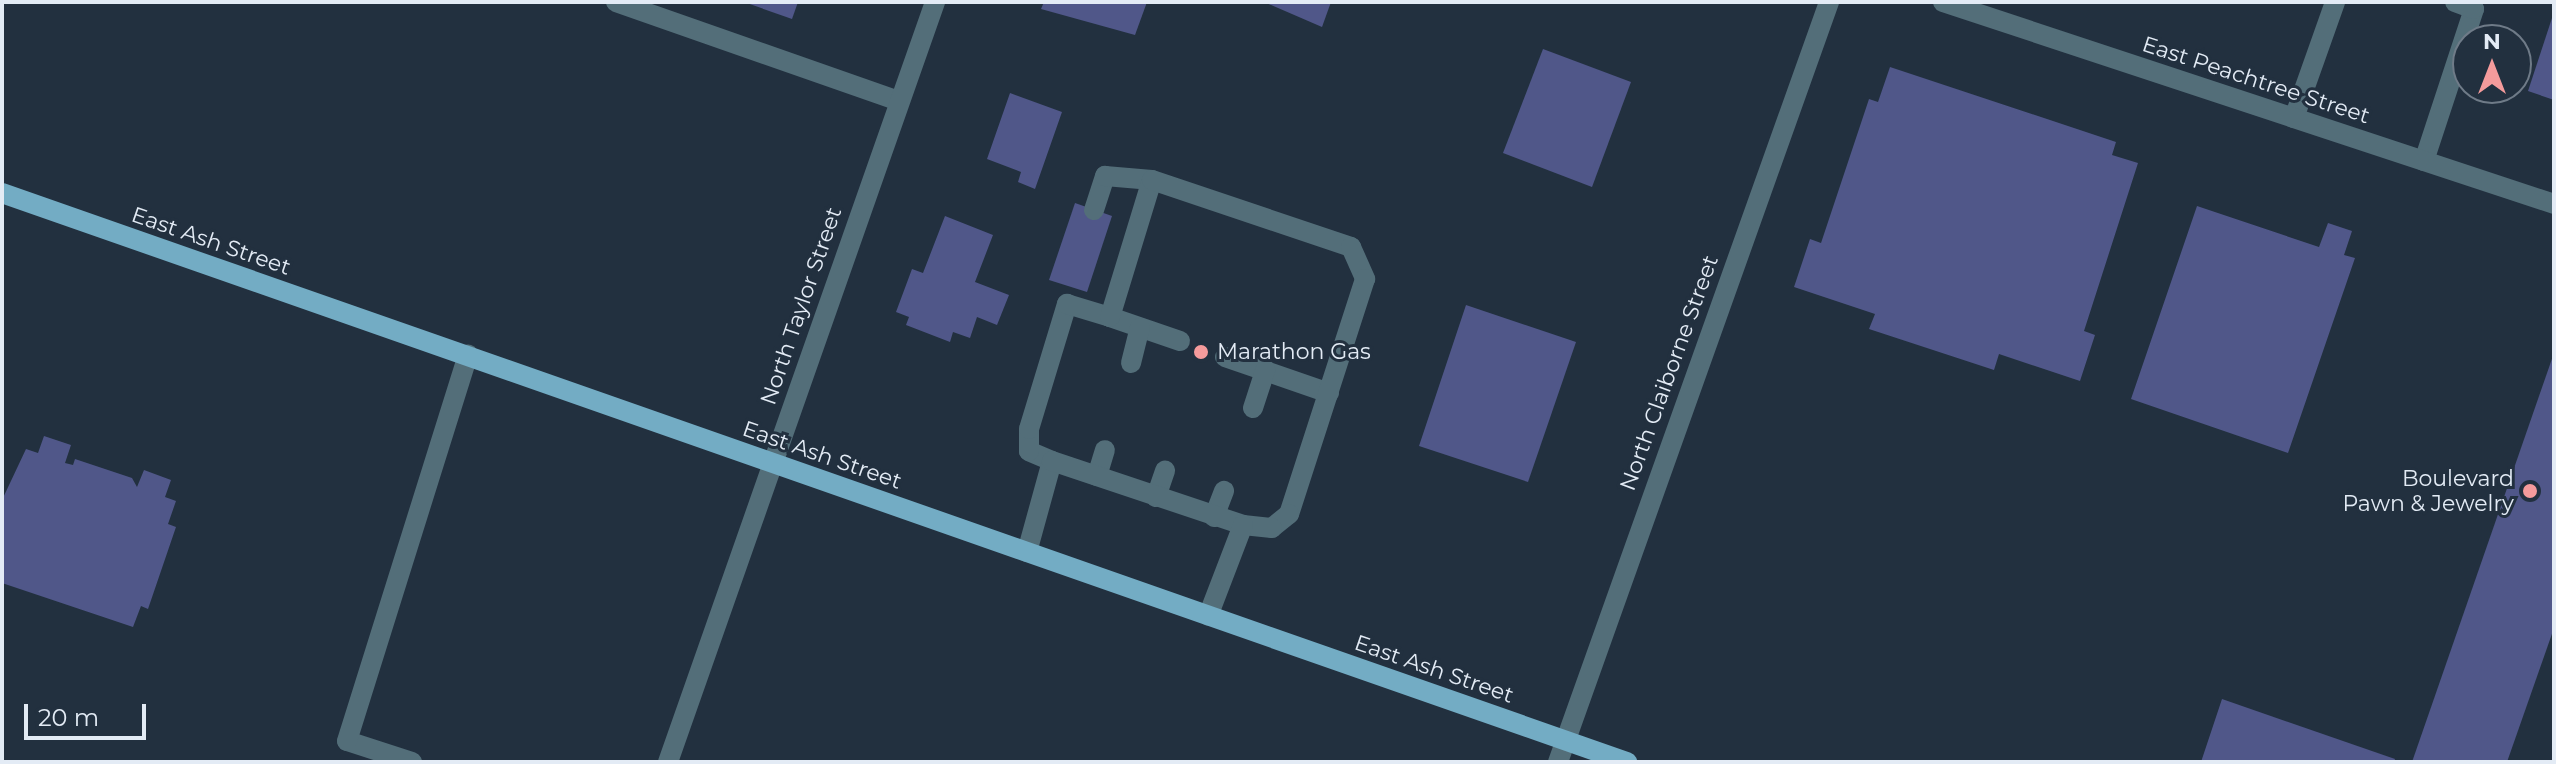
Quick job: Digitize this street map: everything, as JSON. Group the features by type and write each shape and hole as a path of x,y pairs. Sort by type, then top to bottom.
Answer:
{"main road":[{"name":"East Ash Street","path":"2,193 1627,762"}],"street":[{"path":"616,2 899,101"},
{"name":"North Taylor Street","path":"668,762 935,2"},
{"name":"North Claiborne Street","path":"1558,762 1562,739 1829,2"},
{"name":"East Peachtree Street","path":"1943,2 2554,204"},
{"path":"2294,118 2335,2"},
{"path":"2424,161 2474,9 2455,2"},
{"path":"1094,210 1105,176 1152,180 1351,247 1365,279 1289,514 1272,528 1243,525 1214,517 1029,451 1029,429 1069,296 1110,317 1180,341"},
{"path":"1110,317 1152,180"},
{"path":"1131,363 1140,328"},
{"path":"412,762 347,741 468,355"},
{"path":"1225,357 1329,393"},
{"path":"1253,408 1265,370"},
{"path":"1097,476 1105,450"},
{"path":"1027,552 1052,461"},
{"path":"1156,497 1165,471"},
{"path":"1214,517 1224,491"},
{"path":"1208,616 1243,525"}],"building":[{"path":"744,2 798,2 792,19"},
{"path":"1044,2 1147,2 1135,35 1041,9"},
{"path":"1264,2 1331,2 1322,27"},
{"path":"2553,15 2554,100 2532,92 2532,79"},
{"path":"1543,49 1631,82 1592,187 1503,153"},
{"path":"1890,67 2116,142 2112,155 2138,163 2084,331 2095,335 2080,381 1999,354 1994,370 1869,329 1875,314 1794,287 1810,239 1821,243 1869,99 1878,102"},
{"path":"1010,93 1062,112 1035,189 1018,182 1021,172 987,159"},
{"path":"1075,203 1112,216 1087,292 1049,280"},
{"path":"2197,206 2319,247 2328,223 2352,231 2344,255 2355,258 2288,453 2131,399"},
{"path":"945,216 993,235 975,282 1009,295 997,325 977,317 970,338 953,332 950,342 906,325 909,317 896,312 912,269 923,273"},
{"path":"1466,305 1576,342 1528,482 1419,446"},
{"name":"Boulevard Pawn & Jewelry","path":"2554,353 2554,628 2507,762 2412,762"},
{"path":"44,436 71,445 65,463 73,465 75,459 132,478 137,487 144,470 171,480 165,497 176,501 168,524 176,527 148,609 141,606 133,627 2,583 2,500 26,449 38,453"},
{"path":"2222,699 2395,759 2394,762 2201,762"}],"place":[{"name":"Marathon Gas","path":"1201,352"},
{"name":"Boulevard Pawn & Jewelry","path":"2530,491"}]}
